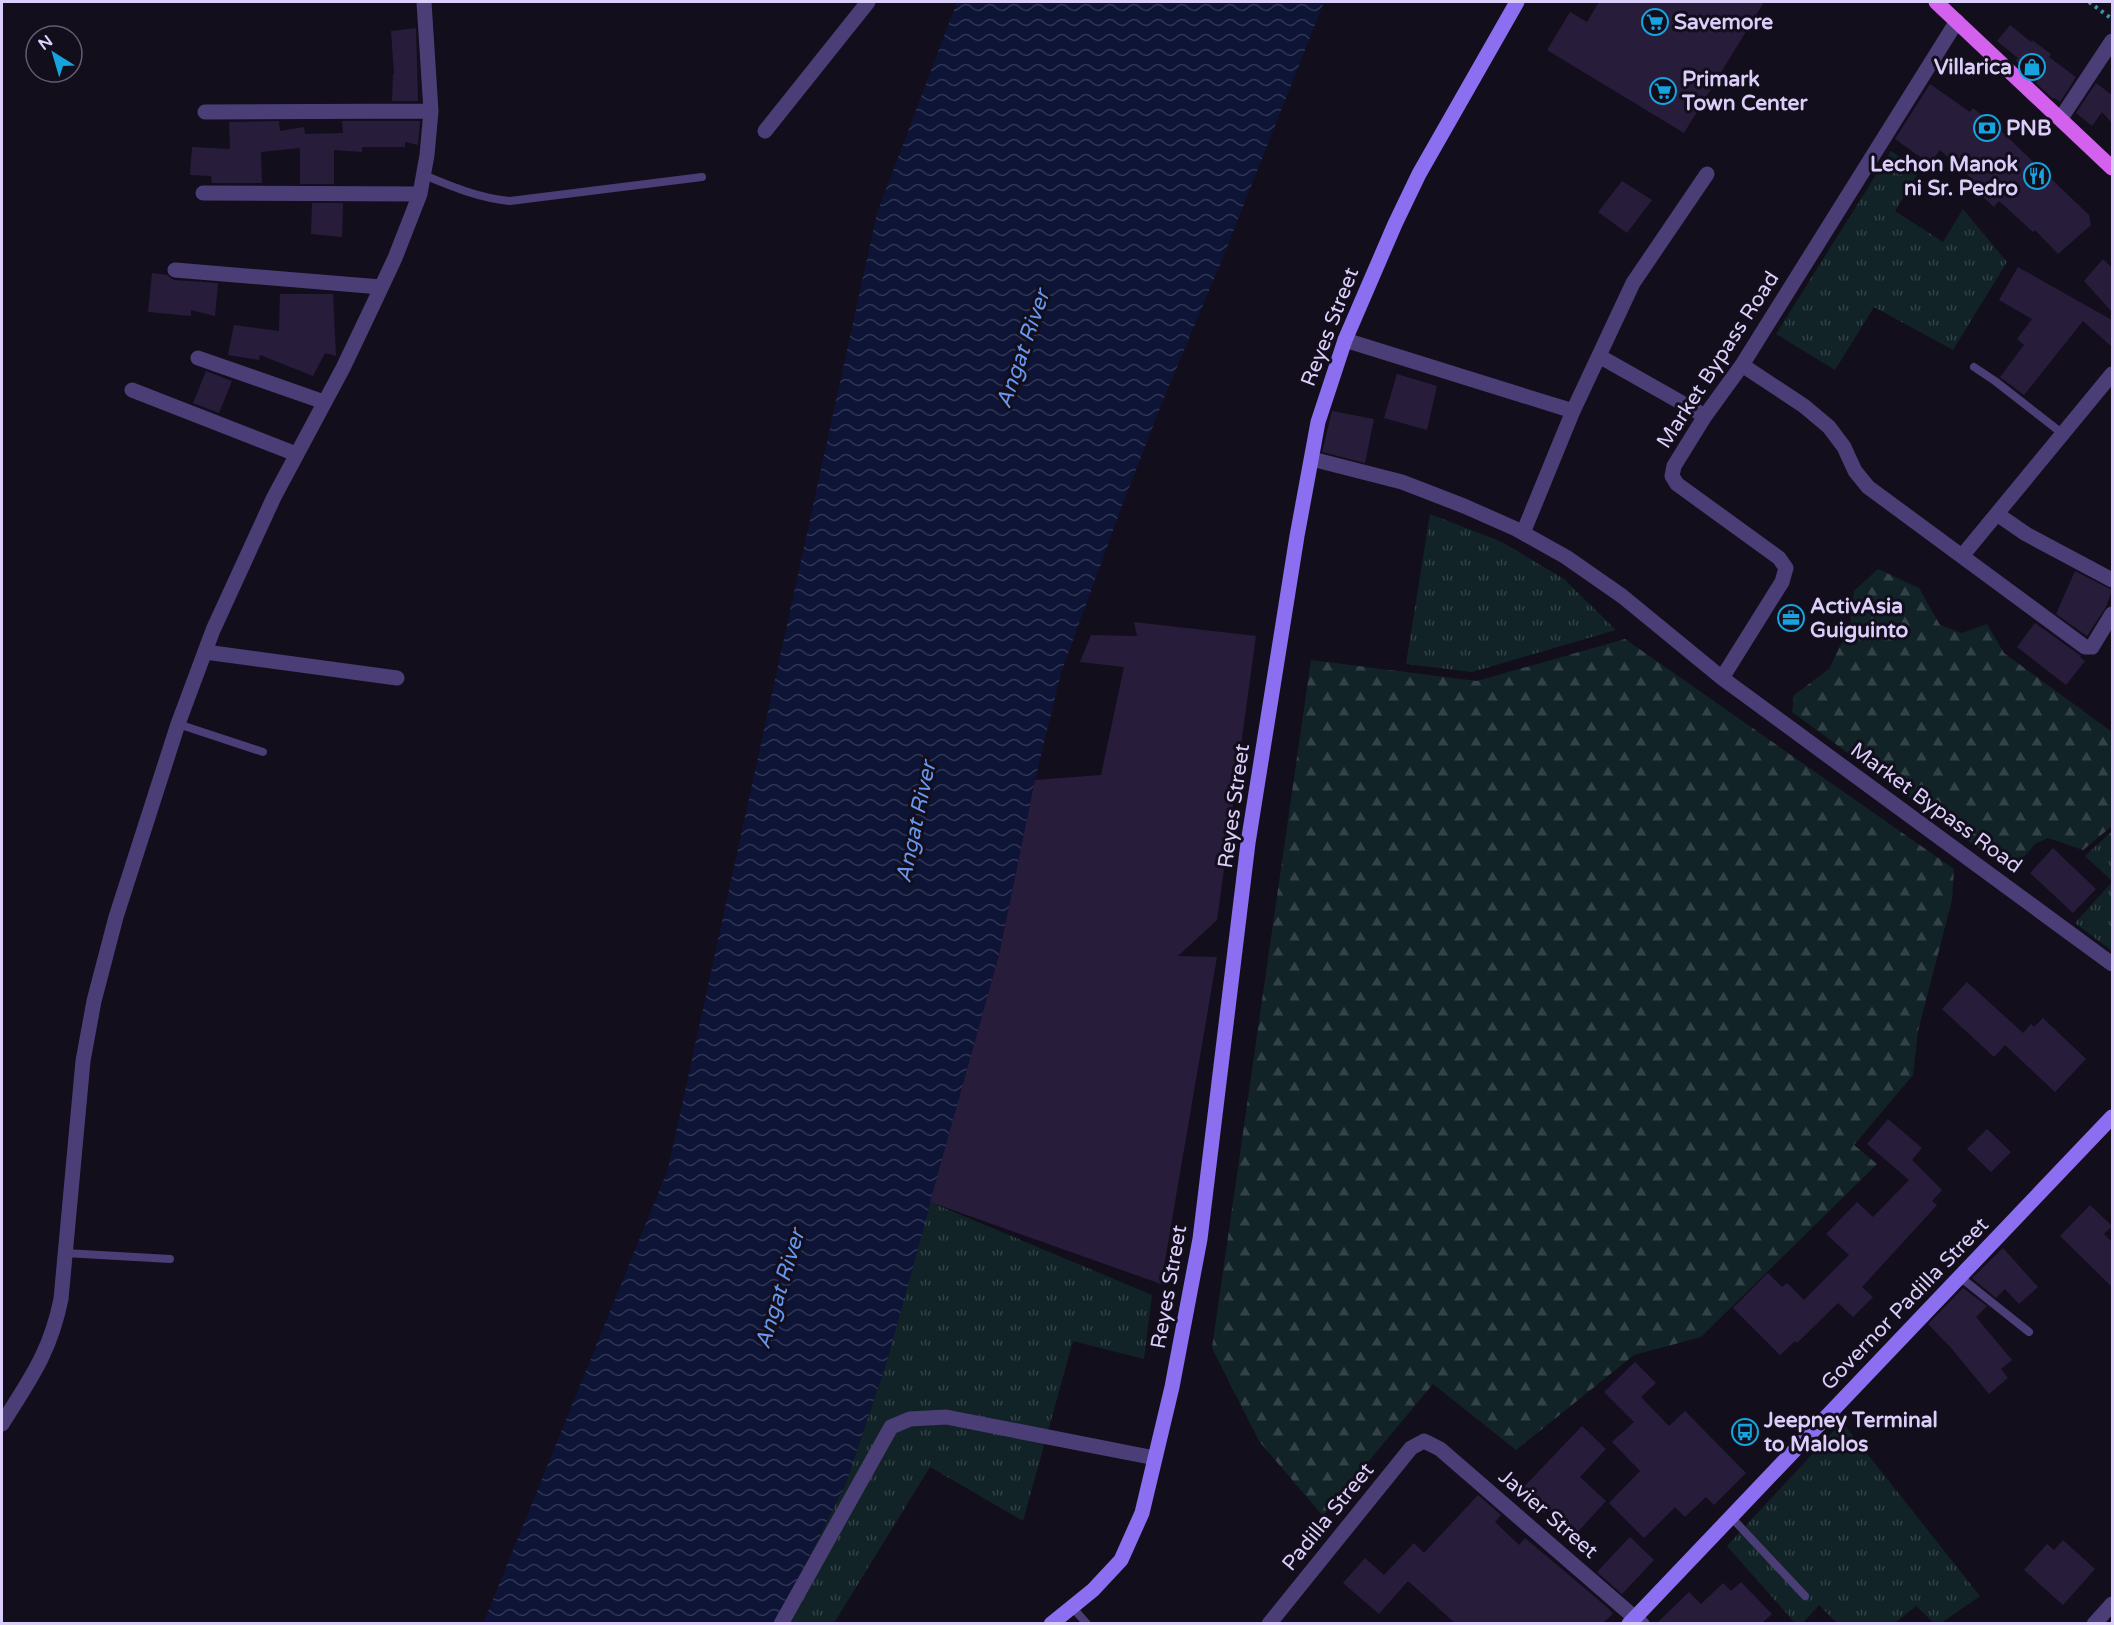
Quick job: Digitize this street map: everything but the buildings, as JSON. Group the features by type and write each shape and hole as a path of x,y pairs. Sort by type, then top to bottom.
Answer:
{"main road":[{"path":"1936,2 2112,168"}],"street":[{"path":"2,1424 33,1377 56,1325 61,1299 83,1061 94,1001 116,916 178,724 213,630 274,497 381,287 420,194 431,111 424,2"},
{"path":"765,131 868,2"},
{"name":"Reyes Street","path":"1051,1623 1093,1590 1121,1560 1142,1513 1172,1387 1200,1239 1248,843 1297,536 1318,422 1345,340 1395,224 1419,174 1517,2"},
{"name":"Market Bypass Road","path":"1957,21 1742,364 1705,416 1674,466 1672,476 1677,484 1779,558 1786,568 1782,582 1722,678 2112,964"},
{"path":"2061,118 2112,41"},
{"path":"205,112 431,111"},
{"path":"1523,532 1574,411 1633,283 1707,174"},
{"path":"203,193 420,194"},
{"path":"175,270 381,287"},
{"path":"1345,340 1574,411"},
{"path":"1599,356 1705,416"},
{"path":"198,358 324,402"},
{"path":"1742,364 1804,406 1829,427 1844,447 1855,471 1868,486 2085,647 2092,647 2112,614"},
{"path":"1962,556 2112,374"},
{"path":"132,390 296,454"},
{"path":"1312,459 1402,482 1523,532 1566,557 1622,596 1722,678"},
{"path":"1996,514 2026,534 2112,580"},
{"path":"205,652 397,678"},
{"name":"Governor Padilla Street","path":"1636,1621 1731,1517 2112,1117"},
{"path":"781,1623 891,1427 910,1419 946,1418 1155,1458"},
{"name":"Javier Street","path":"1424,1441 1440,1449 1636,1621"},
{"name":"Padilla Street","path":"1269,1623 1411,1448 1424,1441"},
{"path":"2094,1623 2112,1604"}],"lane":[{"path":"424,175 487,199 510,201 702,177"},
{"path":"1974,368 1995,381 2063,434"},
{"path":"178,724 262,752"},
{"path":"65,1253 170,1259"},
{"path":"1960,1277 2029,1332"},
{"path":"1731,1517 1804,1596"},
{"path":"1072,1607 1087,1623"}],"path":[{"path":"2089,2 2112,19"}],"green space":[{"path":"1891,151 1920,170 1895,211 1943,242 1963,209 2007,262 1953,350 1874,307 1835,370 1776,334"},
{"path":"1430,514 1502,542 1564,579 1616,630 1472,672 1406,664"},
{"path":"1878,569 1919,588 1940,625 1962,633 1987,624 2004,653 2112,732 2112,826 2083,850 2048,838 2035,844 2014,868 2001,865 1792,712 1794,695 1829,669 1850,626 1854,591"},
{"path":"1625,639 1954,869 1952,900 1918,1031 1913,1075 1854,1145 1877,1164 1701,1337 1634,1355 1516,1450 1433,1384 1323,1516 1259,1441 1212,1348 1311,660 1477,681"},
{"path":"2112,831 2112,881 2085,856"},
{"path":"2112,882 2112,951 2075,923"},
{"path":"930,1202 1152,1295 1144,1359 1073,1341 1023,1521 930,1467 834,1623 773,1624 846,1483 887,1361"},
{"path":"1842,1422 1980,1596 1941,1623 1934,1623 1916,1606 1895,1623 1837,1623 1819,1605 1803,1623 1795,1623 1727,1546"}],"water":[{"name":"Angat River","path":"957,2 1324,2 1221,262 1164,398 1061,673 1035,780 999,955 887,1361 846,1483 799,1577 773,1623 483,1624 668,1169 877,213"}],"place":[{"name":"Savemore","path":"1655,22"},
{"name":"Villarica","path":"2032,67"},
{"name":"Primark Town Center","path":"1663,91"},
{"name":"PNB","path":"1987,128"},
{"name":"Lechon Manok ni Sr. Pedro","path":"2037,176"},
{"name":"ActivAsia Guiguinto","path":"1791,618"},
{"name":"Jeepney Terminal to Malolos","path":"1745,1432"}]}
